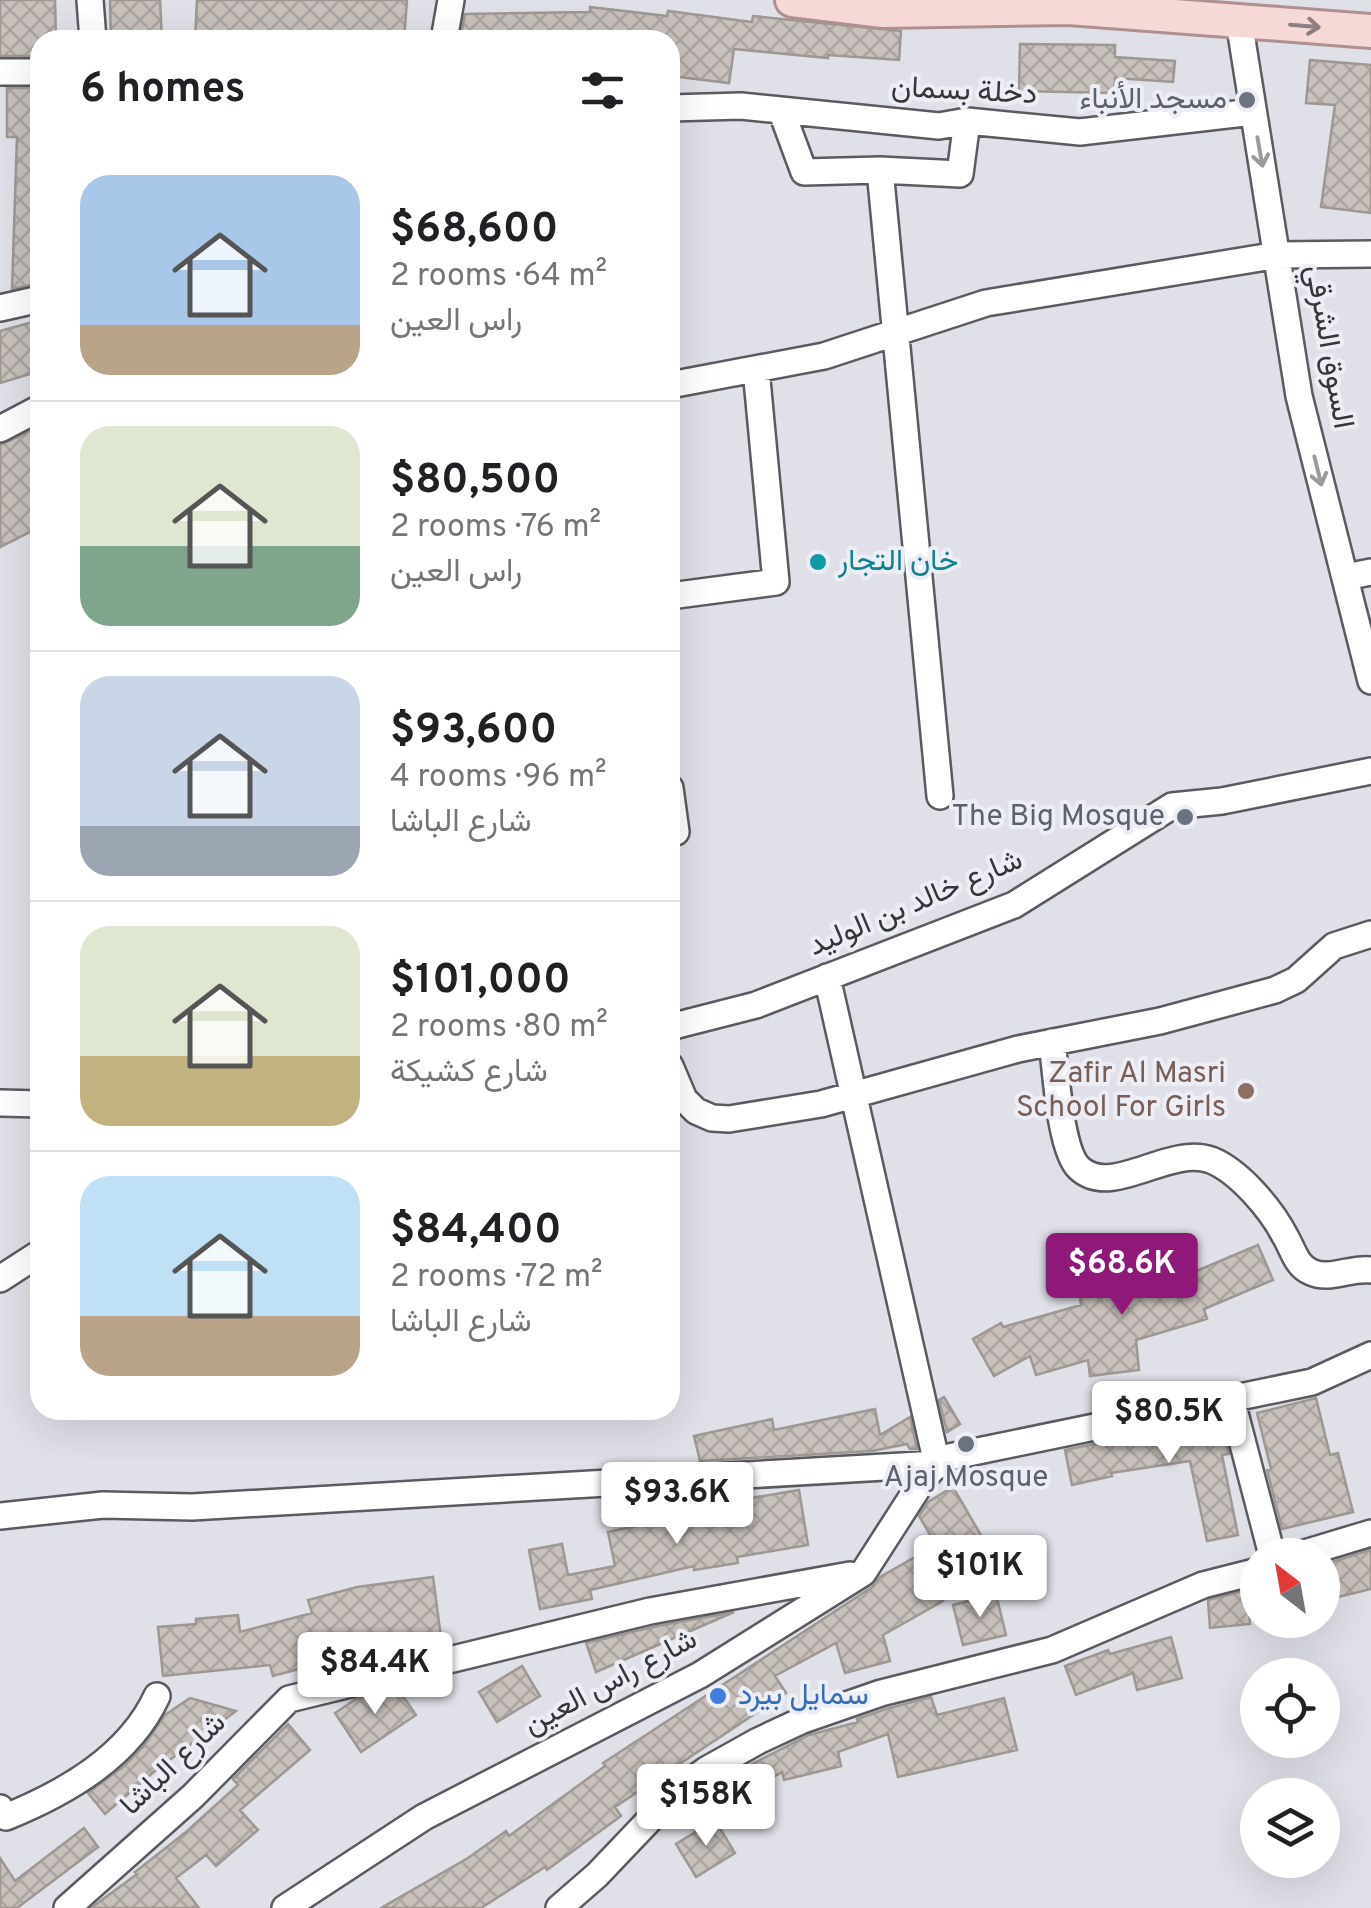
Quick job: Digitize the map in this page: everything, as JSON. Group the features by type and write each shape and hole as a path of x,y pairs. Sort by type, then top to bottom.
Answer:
{"main road":[{"path":"792,0 1222,12 1371,32"}],"street":[{"path":"90,0 93,30"},
{"path":"446,30 451,0"},
{"name":"السوق الشرقي","path":"1222,12 1254,112 1300,396 1371,680"},
{"path":"0,72 30,72"},
{"name":"دخلة بسمان","path":"680,108 740,106 939,126 967,121 1080,132 1254,112"},
{"path":"781,110 804,172 960,174 967,121"},
{"path":"880,170 940,796"},
{"path":"680,383 824,356 986,303 1278,255 1371,254"},
{"path":"0,308 30,301"},
{"path":"680,595 776,582 756,369"},
{"path":"0,429 30,413"},
{"path":"1345,577 1371,572"},
{"name":"شارع خالد بن الوليد","path":"680,1024 756,1005 1014,904 1172,806 1222,801 1371,771"},
{"path":"680,1089 696,1110 712,1118 729,1119 821,1104 1052,1042 1160,1021 1275,990 1296,980 1334,946 1371,934"},
{"path":"827,977 930,1472"},
{"path":"1052,1042 1068,1152 1084,1173 1106,1179 1176,1158 1217,1162 1238,1179 1278,1224 1297,1261 1306,1270 1322,1276 1355,1268 1371,1270"},
{"path":"0,1103 30,1104"},
{"path":"0,1279 30,1260"},
{"path":"863,1573 930,1472 962,1452 1312,1382 1371,1355"},
{"path":"1230,1398 1267,1538"},
{"path":"0,1516 103,1505 192,1507 930,1472"},
{"path":"1340,1543 1371,1534"},
{"name":"شارع الباشا","path":"67,1908 192,1796 289,1699 650,1611 863,1573"},
{"name":"شارع راس العين","path":"285,1908 424,1818 700,1675 863,1573"},
{"path":"559,1908 676,1792 758,1741 882,1693 1052,1650 1204,1585 1240,1574"},
{"path":"0,1808 6,1817 47,1800 91,1772 144,1723 156,1696"}],"building":[{"path":"0,0 55,0 56,30 30,30 30,56 0,56"},
{"path":"110,0 160,0 162,30 111,30"},
{"path":"197,0 407,0 405,30 196,30"},
{"path":"590,7 667,16 668,11 752,22 753,16 901,31 899,60 734,49 729,83 680,77 680,30 462,30 465,14 590,12"},
{"path":"1020,44 1115,45 1115,57 1175,61 1173,82 1115,78 1114,93 1019,91"},
{"path":"1310,60 1371,65 1371,213 1321,207 1335,105 1306,103"},
{"path":"7,88 30,88 30,285 12,289 17,137 7,137"},
{"path":"30,323 30,374 0,383 0,331"},
{"path":"30,431 30,532 0,547 0,445"},
{"path":"1258,1245 1273,1280 1204,1309 1207,1319 1136,1340 1139,1370 1090,1376 1088,1360 1036,1375 1030,1356 994,1376 973,1339 1001,1323 1003,1327 1081,1305 1079,1291 1139,1284 1137,1276 1190,1261 1194,1272"},
{"path":"944,1397 960,1424 947,1432 939,1400"},
{"path":"1316,1398 1330,1455 1338,1453 1353,1512 1282,1529 1257,1413"},
{"path":"875,1409 880,1435 910,1417 917,1449 910,1449 907,1444 872,1451 700,1461 694,1436 772,1419 774,1430"},
{"path":"1219,1418 1229,1454 1222,1455 1238,1535 1207,1541 1190,1461 1111,1473 1112,1476 1072,1485 1065,1450"},
{"path":"953,1487 982,1537 926,1571 943,1601 883,1635 890,1661 845,1673 836,1643 775,1676 786,1693 615,1807 621,1816 547,1870 545,1867 481,1908 381,1908 468,1858 506,1831 509,1836 605,1766 603,1763 872,1587 880,1577 936,1545 919,1516 928,1502"},
{"path":"799,1490 808,1545 737,1557 738,1563 694,1570 694,1566 590,1590 592,1599 540,1609 529,1550 562,1544 568,1575 615,1566 608,1532"},
{"path":"1371,1550 1371,1589 1340,1597 1340,1559"},
{"path":"433,1577 442,1645 382,1654 381,1647 273,1676 270,1665 163,1676 158,1627 238,1615 240,1632 312,1613 308,1600 357,1587"},
{"path":"1240,1592 1240,1625 1210,1628 1208,1600"},
{"path":"996,1594 1006,1635 963,1645 953,1605"},
{"path":"734,1612 596,1672 586,1643 653,1627"},
{"path":"1171,1637 1182,1678 1137,1690 1133,1673 1076,1695 1065,1666 1108,1650 1110,1654"},
{"path":"522,1666 540,1696 497,1722 479,1692"},
{"path":"398,1689 416,1715 361,1752 335,1713 356,1699"},
{"path":"931,1697 937,1715 1004,1698 1017,1750 898,1777 888,1734 838,1752 841,1766 784,1780 782,1772 740,1797 728,1776 809,1735"},
{"path":"190,1698 236,1711 156,1770 105,1814 88,1793 124,1766 165,1715"},
{"path":"288,1724 310,1750 240,1810 258,1830 216,1866 206,1855 176,1878 199,1908 91,1908 137,1874 238,1785 233,1779"},
{"path":"715,1820 735,1853 696,1877 676,1844"},
{"path":"84,1828 98,1847 17,1908 0,1908 0,1858 15,1881"}],"place":[{"name":"مسجد الأنباء","path":"1247,100"},
{"name":"خان التجار","path":"818,562"},
{"name":"The Big Mosque","path":"1185,817"},
{"name":"Zafir Al Masri School For Girls","path":"1246,1091"},
{"name":"Ajaj Mosque","path":"966,1444"},
{"name":"سمايل بيرد","path":"718,1696"}]}
